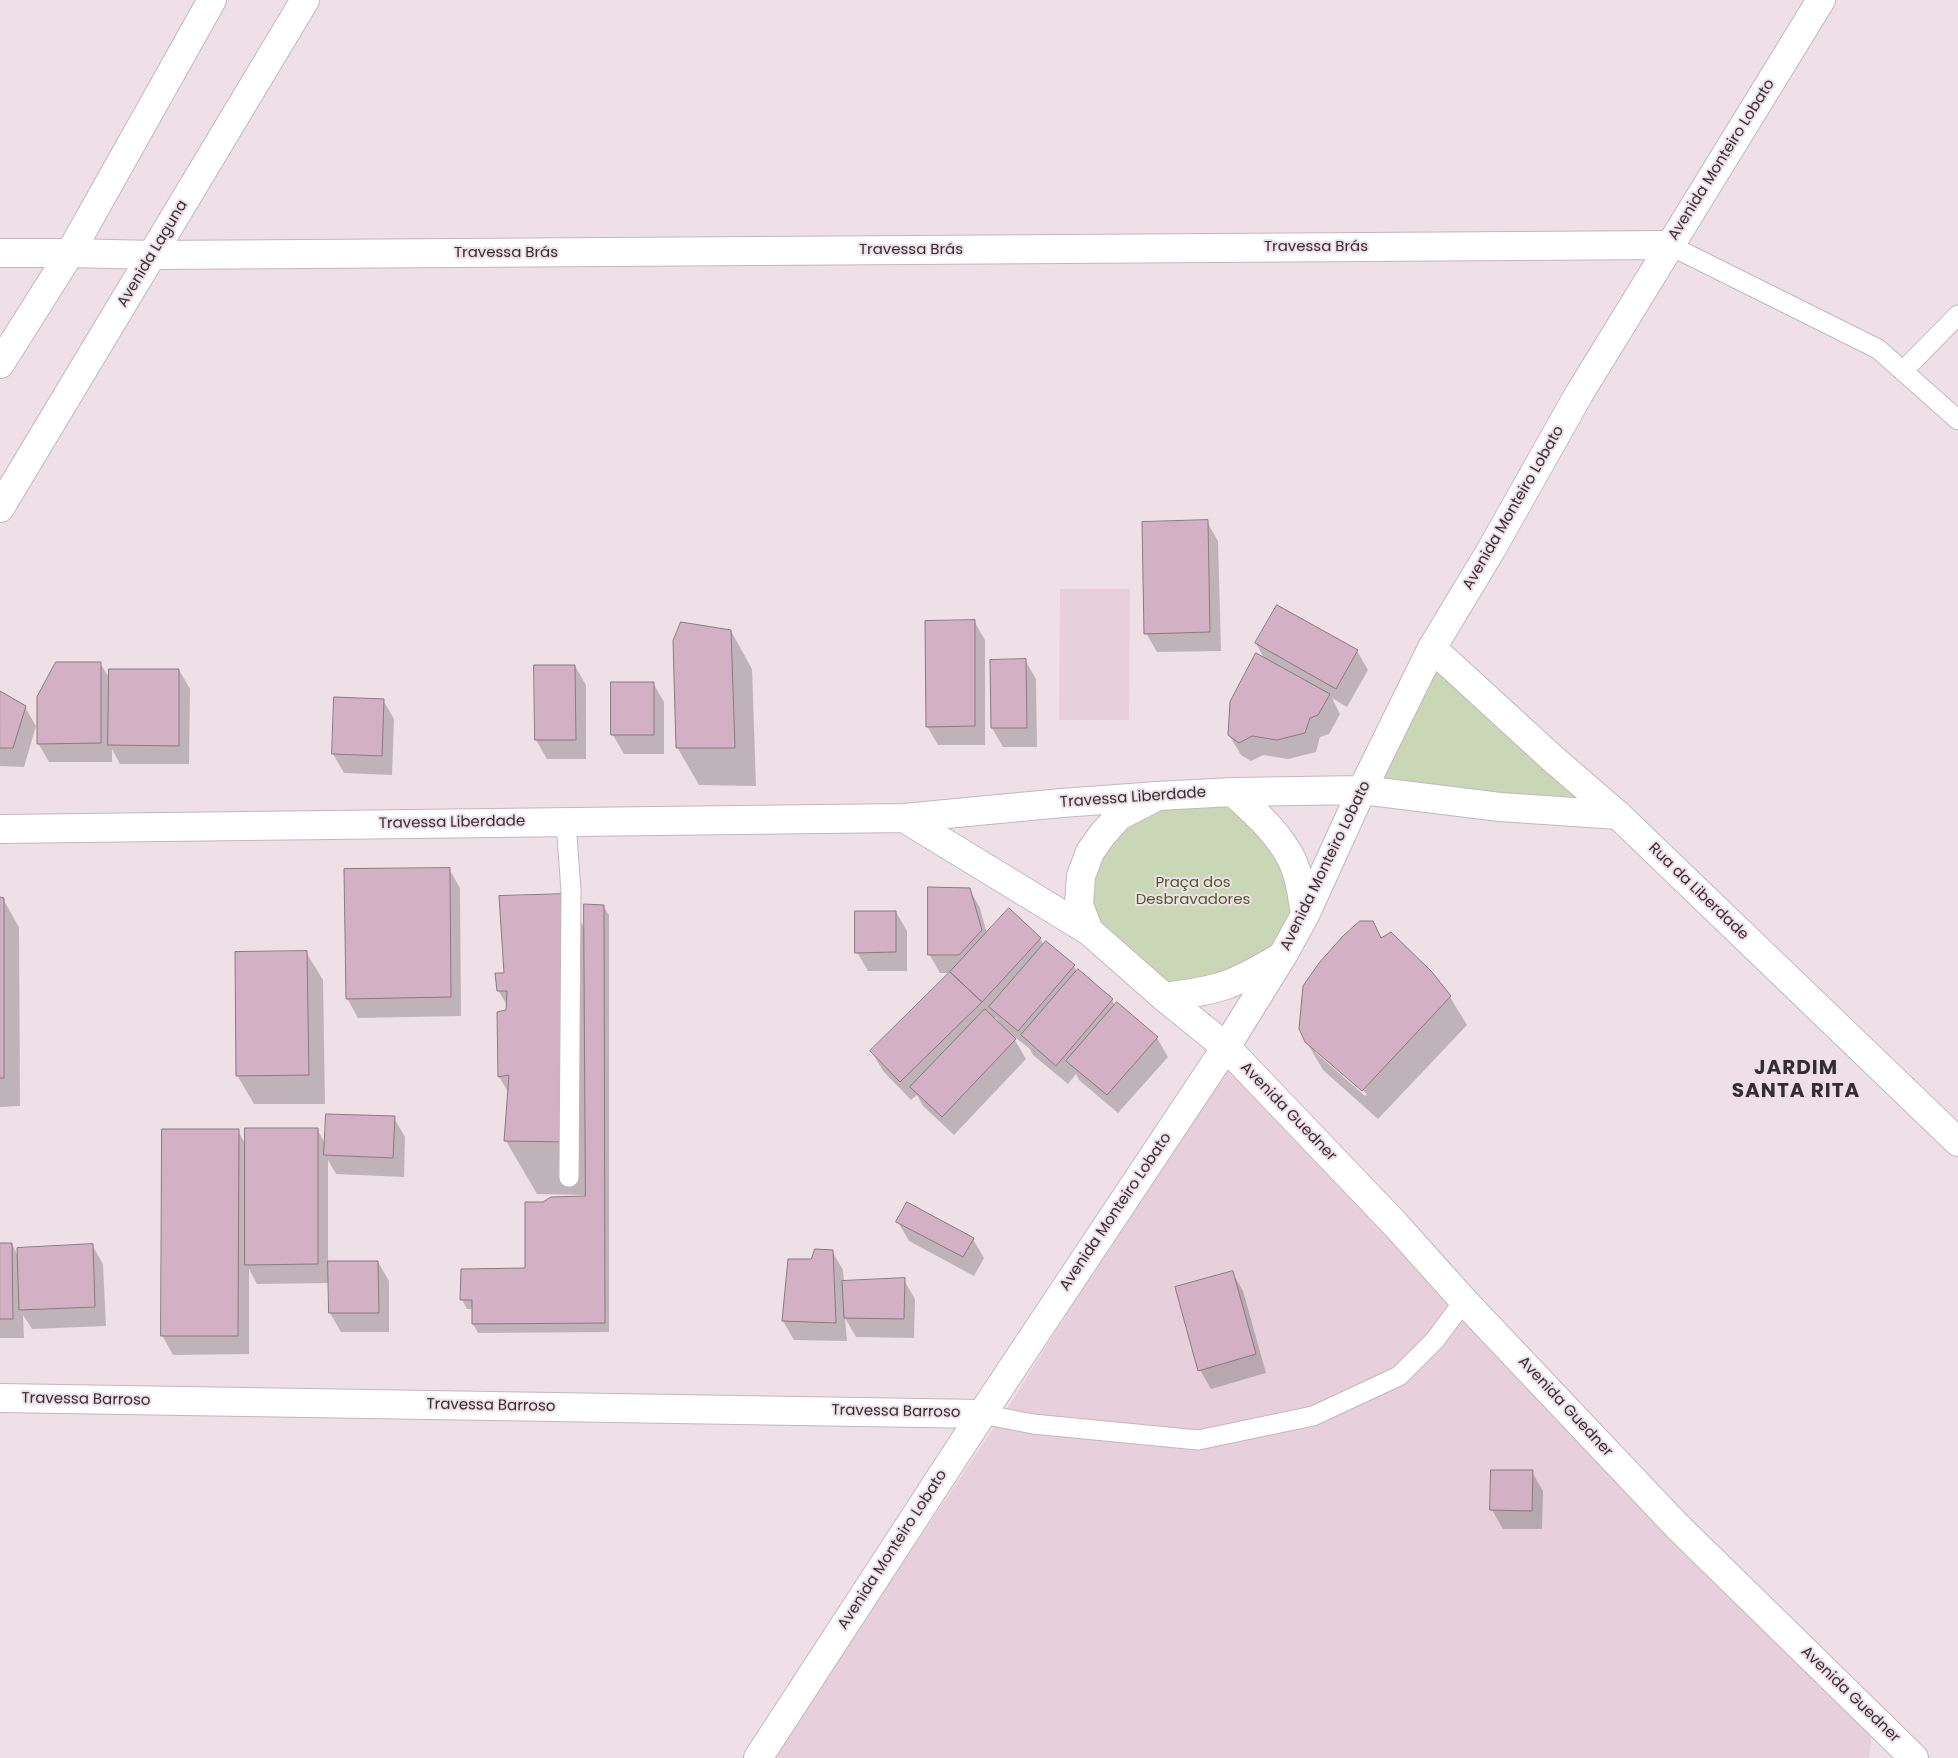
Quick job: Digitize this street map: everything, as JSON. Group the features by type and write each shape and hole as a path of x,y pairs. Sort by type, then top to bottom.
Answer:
{"street":[{"path":"0,364 70,253 212,0"},
{"name":"Avenida Laguna","path":"0,508 305,0"},
{"name":"Avenida Monteiro Lobato","path":"758,1758 982,1414 1226,1047 1283,956 1305,915 1362,790 1432,648 1491,550 1579,394 1821,0"},
{"name":"Travessa Brás","path":"0,253 153,255 1669,245"},
{"name":"Rua da Liberdade","path":"1432,648 1552,758 1618,815 1958,1142"},
{"name":"Travessa Liberdade","path":"0,829 904,818 1062,802 1157,796 1233,792 1362,790 1500,807 1618,815"},
{"path":"1233,792 1276,834 1292,859 1301,886 1305,915"},
{"path":"1089,931 1079,905 1081,876 1090,852 1102,835 1120,816 1157,796"},
{"path":"904,818 1089,931 1164,997 1226,1047"},
{"path":"1164,997 1225,985 1257,971 1283,956"},
{"name":"Avenida Guedner","path":"1226,1047 1395,1224 1464,1301 1677,1526 1914,1758"},
{"name":"Travessa Barroso","path":"0,1398 982,1414"}],"lane":[{"path":"1669,245 1878,350 1958,420"},
{"path":"1903,371 1958,315"},
{"path":"566,822 571,891 569,1177"},
{"path":"982,1414 1033,1424 1198,1440 1313,1416 1399,1376 1435,1340 1464,1301"}],"shaded area":[{"path":"1060,589 1130,589 1129,720 1059,720"},
{"path":"1229,1055 1873,1725 1869,1758 771,1758 1012,1401"}],"green space":[{"path":"1432,648 1618,815 1362,790"},
{"name":"Praça dos Desbravadores","path":"1233,792 1301,886 1283,955 1164,997 1089,931 1081,876 1119,816"}],"building":[{"path":"1208,520 1210,632 1144,634 1142,522"},
{"path":"1277,605 1358,650 1336,689 1255,643"},
{"path":"975,620 975,726 926,727 925,621"},
{"path":"681,622 731,630 735,748 676,748 673,641"},
{"path":"1256,653 1330,694 1318,715 1310,718 1305,733 1277,740 1252,736 1239,743 1228,735 1230,702"},
{"path":"1026,659 1027,728 991,728 990,660"},
{"path":"56,662 101,662 101,743 37,744 37,697"},
{"path":"534,665 575,665 576,740 535,740"},
{"path":"109,669 179,669 179,746 108,745"},
{"path":"611,682 654,682 654,735 611,735"},
{"path":"0,691 26,706 13,748 0,748"},
{"path":"334,697 384,699 382,756 332,754"},
{"path":"450,868 451,997 346,999 344,869"},
{"path":"928,887 970,888 982,930 959,955 928,955"},
{"path":"566,894 566,1142 504,1141 509,1075 498,1077 497,1012 506,1010 507,991 497,991 495,973 504,973 499,896"},
{"path":"0,897 4,898 4,1078 0,1078"},
{"path":"584,904 604,905 605,1323 472,1324 472,1300 460,1300 461,1269 525,1268 525,1202 543,1202 551,1197 585,1196"},
{"path":"1009,908 1041,938 982,1002 950,972"},
{"path":"855,911 896,911 896,952 855,953"},
{"path":"1360,921 1373,921 1381,938 1391,932 1432,972 1451,996 1362,1091 1305,1042 1299,1029 1303,986 1319,963 1343,936"},
{"path":"1046,941 1075,965 1018,1031 989,1007"},
{"path":"307,951 309,1075 236,1076 235,952"},
{"path":"1078,969 1113,999 1056,1066 1021,1035"},
{"path":"950,972 982,1002 900,1082 870,1051"},
{"path":"1117,1002 1158,1037 1107,1095 1066,1061"},
{"path":"985,1009 1016,1039 942,1117 910,1087"},
{"path":"326,1114 395,1116 393,1158 324,1155"},
{"path":"245,1128 318,1128 318,1264 245,1265"},
{"path":"162,1129 239,1129 238,1336 161,1336"},
{"path":"907,1202 974,1238 963,1257 896,1222"},
{"path":"0,1243 12,1243 13,1319 0,1319"},
{"path":"93,1244 95,1307 19,1310 17,1248"},
{"path":"815,1249 833,1250 836,1323 782,1321 788,1259 811,1259"},
{"path":"328,1261 378,1261 379,1313 329,1313"},
{"path":"1233,1271 1256,1354 1198,1371 1175,1287"},
{"path":"905,1278 904,1319 844,1318 842,1281"},
{"path":"1491,1470 1533,1470 1532,1511 1490,1510"}],"district":[{"name":"JARDIM SANTA RITA","path":"1796,1080"}]}
